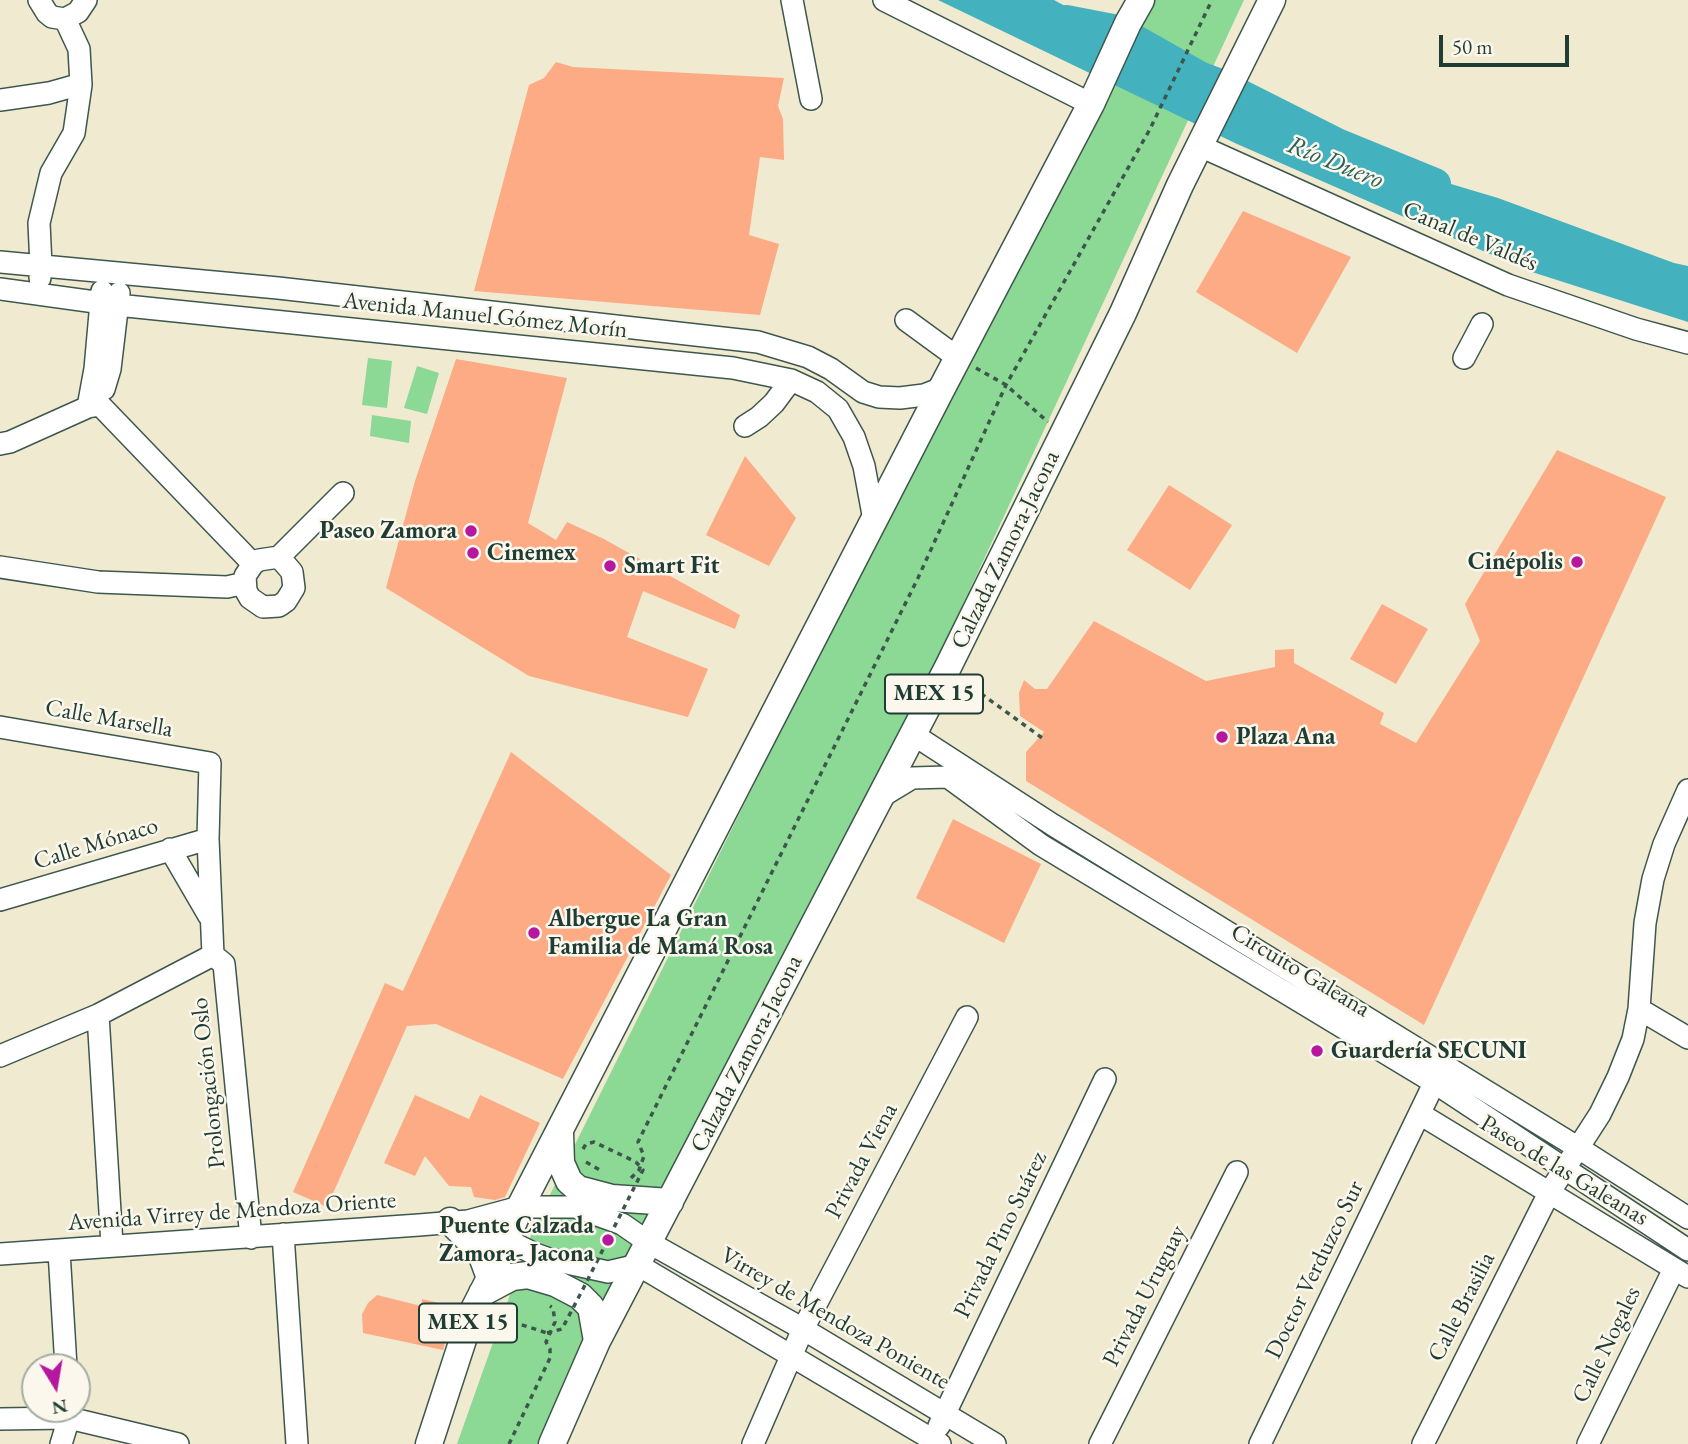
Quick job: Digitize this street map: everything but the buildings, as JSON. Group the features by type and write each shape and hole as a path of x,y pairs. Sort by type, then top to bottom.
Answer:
{"main road":[{"name":"MEX 15","path":"429,1444 471,1315 490,1291 520,1207 1094,97 1140,0"},
{"name":"Calzada Zamora-Jacona","path":"643,1254 914,735 1123,313 1202,141 1272,0"},
{"path":"560,1131 561,1163 569,1181 578,1189 612,1198 670,1202"},
{"path":"459,1221 480,1251 490,1291 512,1277 528,1275 555,1283 580,1296 591,1307 597,1341"},
{"name":"MEX 15","path":"552,1444 597,1341 643,1254"}],"street":[{"path":"39,0 52,17 65,19 78,12 86,0"},
{"path":"792,0 811,99"},
{"path":"884,0 1094,97"},
{"path":"44,294 53,227 65,176 62,154 74,133 81,84 79,49 65,19"},
{"path":"0,100 50,93 81,84"},
{"name":"Canal de Valdés","path":"1202,141 1508,285 1636,329 1688,343"},
{"name":"Avenida Manuel Gómez Morín","path":"0,262 278,288 758,342 808,357 831,369 863,392 880,397 924,395 942,388"},
{"path":"112,273 109,303 95,369 94,406 249,574 250,598 263,607 271,608 286,601 294,588 292,572 279,557"},
{"name":"Avenida Manuel Gómez Morín","path":"0,289 109,303 733,368 791,380 817,392 838,409 854,437 864,466 874,520"},
{"path":"906,320 958,358"},
{"path":"1464,358 1482,324"},
{"path":"746,426 774,403 791,380"},
{"path":"0,444 94,406"},
{"path":"0,567 98,582 226,587 249,574 259,560 279,557 343,493"},
{"name":"Calle Marsella","path":"0,727 210,763"},
{"name":"Circuito Galeana","path":"914,735 1439,1074 1564,1169 1688,1250"},
{"name":"Prolongación Oslo","path":"210,763 210,918 218,960 251,1237"},
{"name":"Circuito Galeana","path":"879,798 912,778 947,778 1041,845 1439,1074 1577,1147 1688,1218"},
{"name":"Calle Brasilia","path":"1423,1444 1549,1193 1600,1114 1618,1077 1633,1039 1639,1009 1645,923 1653,880 1664,844 1688,790"},
{"path":"1041,845 1053,825"},
{"name":"Calle Mónaco","path":"0,900 208,839"},
{"name":"Prolongación Oslo","path":"170,849 210,918"},
{"path":"0,1056 218,960"},
{"path":"1639,1009 1688,1038"},
{"path":"98,1015 112,1245"},
{"name":"Privada Viena","path":"753,1444 803,1329 967,1017"},
{"name":"Doctor Verduzco Sur","path":"1260,1444 1439,1074"},
{"name":"Privada Pino Suárez","path":"935,1443 945,1413 1105,1079"},
{"name":"Paseo de las Galeanas","path":"1418,1116 1681,1273"},
{"name":"Privada Uruguay","path":"1100,1444 1237,1172"},
{"name":"Avenida Virrey de Mendoza Oriente","path":"0,1254 459,1221 520,1207 575,1207 622,1224 643,1254 608,1272 536,1254 508,1239 459,1221"},
{"path":"283,1234 297,1444"},
{"path":"58,1251 65,1353"},
{"path":"643,1254 792,1355 935,1443"},
{"name":"Virrey de Mendoza Poniente","path":"643,1254 803,1329 995,1444"},
{"name":"Calle Nogales","path":"1588,1444 1681,1273"},
{"path":"0,1419 21,1417"},
{"path":"91,1419 178,1444"},
{"path":"61,1444 66,1423"}],"path":[{"path":"627,1179 634,1177 639,1170 644,1156 638,1142 918,578 1006,386 1150,129 1212,0"},
{"path":"958,358 1006,386 1063,435"},
{"path":"947,669 1045,740"},
{"path":"490,1291 498,1313 526,1328 547,1334 562,1329 643,1170 636,1162 594,1142 586,1144 582,1150 587,1164 606,1173"},
{"path":"509,1444 550,1358 550,1349 546,1342 555,1322 553,1308 546,1304"}],"green space":[{"path":"1150,0 1244,0 898,744 811,899 645,1220 627,1264 539,1444 457,1444 534,1227 881,529 1110,95"},
{"path":"368,358 392,361 387,408 362,405"},
{"path":"417,366 439,373 427,414 404,408"},
{"path":"372,415 411,421 409,443 370,436"}],"water":[{"name":"Río Duero","path":"938,0 1054,0 1248,105 1377,162 1498,198 1688,266 1688,322 1532,272 1237,144"}],"waterway":[{"name":"Río Duero","path":"1066,21 1118,31 1199,77 1337,144 1435,184"}],"place":[{"name":"Paseo Zamora","path":"471,531"},
{"name":"Cinemex","path":"473,553"},
{"name":"Cinépolis","path":"1577,562"},
{"name":"Smart Fit","path":"610,566"},
{"name":"Plaza Ana","path":"1222,737"},
{"name":"Albergue La Gran Familia de Mamá Rosa","path":"534,933"},
{"name":"Guardería SECUNI","path":"1317,1051"},
{"name":"Puente Calzada Zamora- Jacona","path":"608,1240"}]}
